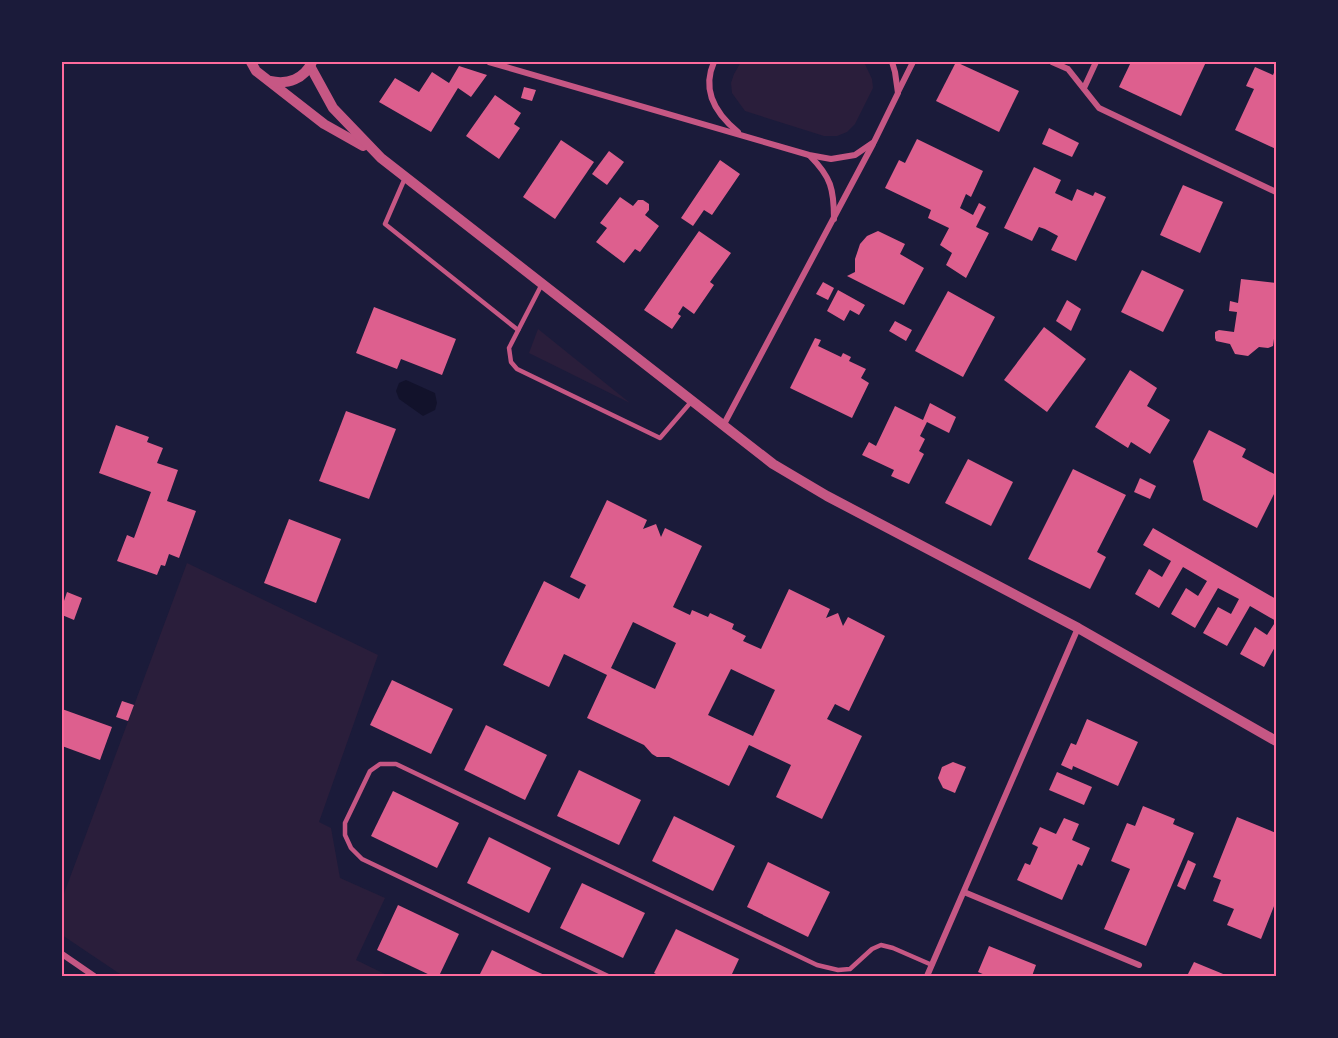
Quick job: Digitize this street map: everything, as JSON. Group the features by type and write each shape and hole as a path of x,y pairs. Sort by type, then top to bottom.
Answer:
{"street":[{"path":"245,62 324,124 374,152"},
{"path":"489,62 809,155 831,159 855,155 874,142"},
{"path":"711,62 709,71 712,103 721,119 740,135"},
{"path":"892,62 896,72 898,93"},
{"path":"723,426 834,219 913,62"},
{"path":"1052,62 1068,69 1099,108 1276,192"},
{"path":"1084,88 1096,62"},
{"path":"267,80 279,83 291,81 302,76 311,63 333,108 374,152 773,464 827,496 1078,627 1276,741"},
{"path":"809,155 819,165 832,185 834,219"},
{"path":"927,976 1078,627"},
{"path":"964,892 1139,965"},
{"path":"62,954 94,976"}],"lane":[{"path":"405,178 385,224 518,330"},
{"path":"542,284 509,348 511,362 517,369 660,438 692,402"},
{"path":"608,976 362,859 351,848 345,835 345,823 369,771 381,764 396,764 817,965 838,970 850,969 872,949 881,945 932,965"},
{"path":"850,969 852,976"}],"shaded area":[{"path":"741,62 864,62 872,79 873,88 855,124 847,132 837,136 824,136 745,111 732,93 731,83"},
{"path":"538,329 630,403 529,353"},
{"path":"406,380 435,393 437,403 435,410 423,416 399,399 396,391 399,383"},
{"path":"187,563 378,655 319,822 331,828 340,878 385,898 356,960 389,976 123,976 62,935 62,899"}],"building":[{"path":"956,62 1019,91 999,132 936,101"},
{"path":"1131,62 1206,62 1181,116 1119,87"},
{"path":"459,66 487,75 471,97 458,88 431,132 379,102 395,78 419,92 432,72 449,83"},
{"path":"1255,67 1273,75 1276,68 1276,149 1235,130 1254,89 1246,86"},
{"path":"524,87 536,90 532,101 521,98"},
{"path":"495,95 521,113 514,124 520,128 499,159 466,136"},
{"path":"1049,128 1079,143 1072,157 1042,144"},
{"path":"917,139 983,171 971,197 966,194 960,208 973,215 979,203 986,207 976,227 989,233 966,278 946,265 952,253 940,245 949,228 928,218 931,210 885,188 899,160 905,163"},
{"path":"561,140 594,162 555,219 523,197"},
{"path":"609,151 624,162 607,185 592,174"},
{"path":"720,160 740,174 712,215 704,210 693,226 681,218"},
{"path":"1034,167 1061,180 1055,193 1072,201 1077,189 1093,196 1095,192 1106,197 1076,261 1051,250 1058,236 1045,229 1039,227 1032,241 1004,228"},
{"path":"1183,185 1223,202 1200,253 1160,235"},
{"path":"620,197 633,206 638,200 649,204 649,210 645,215 659,226 640,252 635,249 624,263 596,242 607,228 600,223"},
{"path":"699,231 731,253 710,282 714,285 694,314 683,306 678,314 681,316 672,329 644,310"},
{"path":"878,231 905,244 900,254 924,268 904,305 847,276 855,272 855,259 860,244 867,236"},
{"path":"1142,270 1184,290 1163,332 1121,312"},
{"path":"1241,279 1276,283 1276,324 1273,346 1259,347 1248,356 1235,354 1230,344 1216,341 1215,338 1215,332 1219,330 1234,332 1237,312 1229,311 1230,301 1238,303"},
{"path":"823,282 834,288 828,300 816,294"},
{"path":"838,290 865,305 859,315 850,310 844,321 827,311"},
{"path":"948,291 995,317 963,377 915,351"},
{"path":"1067,300 1081,309 1071,331 1056,321"},
{"path":"374,307 456,339 442,375 401,359 397,369 356,353"},
{"path":"895,321 912,330 906,341 889,331"},
{"path":"1044,327 1086,359 1047,412 1004,380"},
{"path":"815,338 821,340 818,346 841,357 843,353 851,357 849,361 866,369 861,378 869,383 852,418 790,388"},
{"path":"1130,370 1157,388 1147,406 1170,420 1150,454 1131,442 1128,448 1095,427"},
{"path":"930,403 956,417 949,433 927,422 920,436 925,439 919,451 924,454 909,484 891,476 894,470 862,455 869,442 876,446 895,406 923,420"},
{"path":"346,411 396,429 369,499 319,481"},
{"path":"116,425 149,437 147,442 163,448 157,463 178,470 167,501 196,511 179,558 169,554 165,566 161,565 157,575 117,561 127,535 134,538 151,492 99,473"},
{"path":"1209,430 1246,449 1242,457 1276,475 1276,490 1257,528 1203,500 1193,461"},
{"path":"968,459 1013,482 991,526 945,503"},
{"path":"1073,469 1126,495 1097,552 1106,557 1090,589 1028,559"},
{"path":"1140,478 1156,486 1150,499 1134,492"},
{"path":"607,500 647,520 643,529 656,524 661,537 665,528 702,546 673,607 690,615 692,610 708,617 710,613 734,624 732,629 746,636 743,641 761,649 789,589 830,609 826,618 838,613 843,626 848,617 885,636 849,711 835,704 827,719 862,736 822,819 776,797 791,765 749,745 729,786 669,757 657,757 644,745 587,718 607,675 564,654 549,687 503,665 544,581 579,599 586,585 570,577","holes":["633,622 676,643 655,689 611,668","731,669 775,690 753,736 708,715"]},
{"path":"289,519 341,539 316,603 264,583"},
{"path":"1153,528 1276,599 1276,621 1250,606 1227,646 1203,633 1218,607 1231,614 1239,599 1218,588 1195,628 1171,614 1186,588 1198,596 1207,581 1183,567 1159,608 1135,594 1149,569 1162,577 1171,561 1143,545"},
{"path":"67,592 82,598 74,620 62,615"},
{"path":"1276,621 1276,645 1264,667 1240,654 1255,627 1267,635"},
{"path":"392,680 453,709 431,754 370,725"},
{"path":"122,701 134,705 128,721 116,717"},
{"path":"62,709 112,727 100,760 62,746"},
{"path":"1087,719 1138,742 1118,786 1073,766 1072,770 1061,765 1071,743 1076,745"},
{"path":"486,725 547,755 525,800 464,770"},
{"path":"953,762 966,767 955,793 943,788 938,778 942,767"},
{"path":"579,770 641,800 619,845 557,816"},
{"path":"1057,772 1092,787 1084,805 1049,790"},
{"path":"393,791 459,823 437,868 371,836"},
{"path":"1143,806 1175,819 1173,824 1194,833 1146,946 1104,929 1130,869 1111,861 1127,823 1135,826"},
{"path":"674,816 735,846 713,891 652,861"},
{"path":"1237,817 1276,833 1276,901 1261,939 1227,925 1234,909 1213,901 1221,880 1213,877"},
{"path":"1064,818 1079,824 1072,840 1090,848 1082,866 1078,864 1062,900 1017,880 1025,863 1030,865 1038,847 1032,844 1040,827 1056,834"},
{"path":"489,837 551,868 529,913 467,883"},
{"path":"1188,860 1196,864 1185,890 1177,886"},
{"path":"768,862 830,892 808,937 747,907"},
{"path":"582,883 645,913 623,958 560,928"},
{"path":"398,905 459,934 439,976 432,976 377,950"},
{"path":"676,929 739,959 731,976 660,976 654,973"},
{"path":"989,946 1036,965 1032,976 985,976 978,972"},
{"path":"492,950 533,970 547,976 479,976"},
{"path":"1194,962 1228,976 1187,976"}]}
